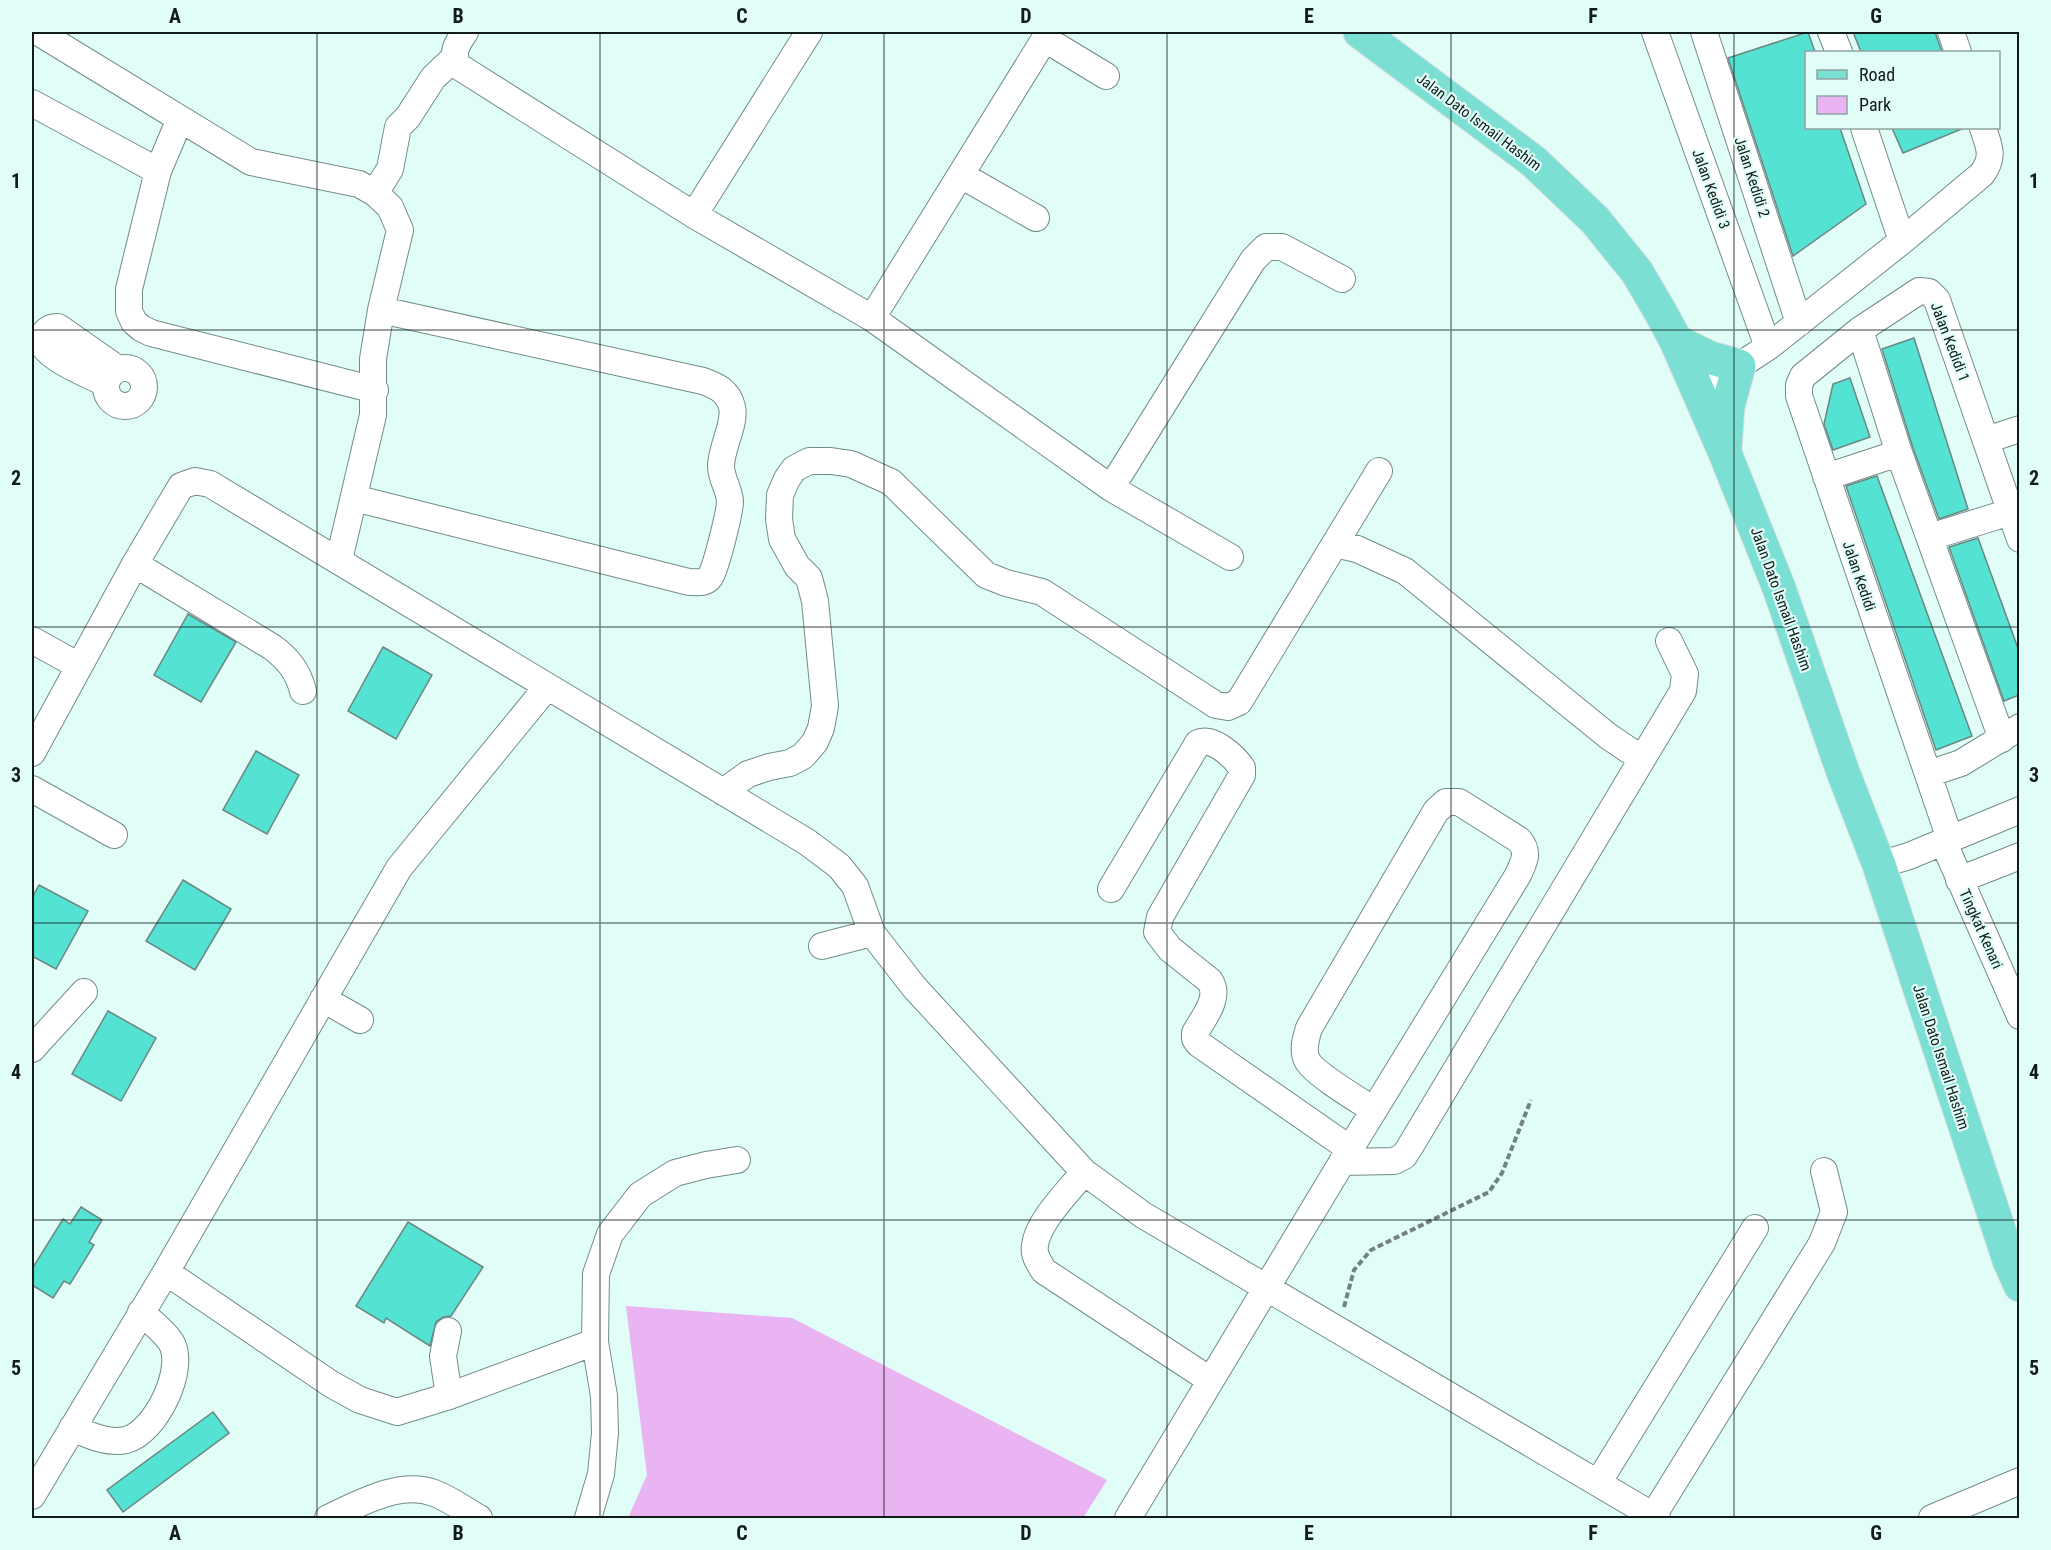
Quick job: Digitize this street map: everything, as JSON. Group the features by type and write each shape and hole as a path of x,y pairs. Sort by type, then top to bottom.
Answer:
{"main road":[{"name":"Jalan Dato Ismail Hashim","path":"1360,32 1533,161 1595,220 1636,272 1676,342 1725,453 1779,588 1843,772 1879,865 2019,1285"},
{"path":"1676,342 1708,357 1738,366 1728,406 1725,453"}],"street":[{"path":"38,32 251,162 359,184 375,193 390,207 400,230 381,310 373,359 375,390 373,415 339,560"},
{"path":"465,32 454,49 454,58 458,66 694,215 872,318 1111,488 1230,557"},
{"path":"694,215 809,32"},
{"name":"Jalan Kedidi 3","path":"1655,32 1768,347"},
{"name":"Jalan Kedidi 2","path":"1704,32 1799,323"},
{"path":"1832,32 1839,51"},
{"path":"1951,32 1958,51"},
{"path":"872,318 1047,35 1106,76"},
{"path":"375,193 390,169 398,127 408,117 433,78 454,58"},
{"path":"32,104 158,171"},
{"path":"180,119 158,171 129,289 129,311 134,322 151,333 375,390"},
{"path":"1864,129 1902,241"},
{"path":"1695,387 1738,366 1768,347 1902,241 1982,174 1990,163 1990,150 1983,129"},
{"path":"961,175 1036,218"},
{"path":"1111,488 1253,260 1266,247 1282,247 1342,279"},
{"name":"Jalan Kedidi 1","path":"1803,376 1860,330 1919,291 1929,292 1937,300 2019,539"},
{"path":"354,498 689,582 702,582 710,577 728,515 730,500 721,464 732,409 726,395 719,387 703,381 381,310"},
{"path":"1860,330 1899,453 1930,537 2011,733 1961,763 1928,774"},
{"path":"119,374 151,333"},
{"name":"Jalan Kedidi","path":"1803,376 1798,385 1799,396 1928,774 1947,840"},
{"path":"1986,441 2019,429"},
{"path":"1826,477 1899,453"},
{"path":"723,792 748,774 790,763 803,756 815,742 821,728 825,706 815,601 809,578 797,566 782,539 779,519 780,495 787,480 794,469 809,461 851,464 891,482 986,575 1006,583 1042,592 1216,705 1228,707 1239,702 1379,471"},
{"path":"32,753 135,564 181,486 195,481 210,484 807,842 839,866 855,886 872,933 914,987 1084,1172 1143,1215 1655,1517 1822,1242 1834,1212 1824,1171"},
{"path":"1930,537 2010,512"},
{"path":"1335,544 1357,549 1405,571 1608,736 1642,759"},
{"path":"135,564 272,647 294,668 303,691"},
{"path":"32,640 79,666"},
{"path":"1111,889 1197,743 1203,740 1210,741 1237,760 1242,768 1242,775 1160,917 1157,932 1170,949 1210,981 1215,988 1215,996 1195,1033 1195,1039 1346,1156 1394,1161 1404,1156 1683,691 1685,674 1669,641"},
{"path":"32,1496 166,1272 399,868 547,687"},
{"path":"32,789 114,835"},
{"path":"1128,1518 1518,875 1527,856 1525,847 1519,840 1459,802 1452,800 1436,811 1309,1028 1304,1045 1307,1060 1315,1069 1374,1110"},
{"path":"1879,865 1909,856 2019,810"},
{"name":"Tingkat Kenari","path":"1947,840 1959,880 2019,1016"},
{"path":"1959,880 2019,856"},
{"path":"822,946 872,933"},
{"path":"32,1049 84,992"},
{"path":"323,999 360,1020"},
{"path":"588,1518 601,1474 605,1433 604,1396 595,1342 596,1274 610,1234 640,1195 675,1173 737,1160"},
{"path":"1084,1172 1046,1218 1035,1246 1037,1260 1044,1271 1210,1380"},
{"path":"1598,1483 1755,1228"},
{"path":"166,1272 331,1384 360,1400 398,1412 449,1396 595,1342"},
{"path":"72,1428 97,1438 114,1441 129,1439 155,1415 165,1399 174,1382 176,1360 171,1342 141,1312"},
{"path":"448,1331 443,1356 449,1396"},
{"path":"1932,1518 2019,1481"},
{"path":"328,1518 366,1501 406,1489 433,1493 479,1518"}],"path":[{"path":"1337,1331 1354,1270 1371,1250 1489,1192 1502,1173 1531,1100"}],"green space":[{"path":"626,1306 792,1318 1107,1480 1083,1518 628,1518 647,1475"}],"building":[{"path":"1808,32 1815,51 1805,51 1805,129 1840,129 1866,204 1793,256 1728,58"},
{"path":"1853,32 1935,32 1942,51 1861,51"},
{"path":"1892,129 1962,129 1903,153"},
{"path":"1914,338 1968,509 1939,519 1913,448 1882,349"},
{"path":"1850,378 1870,437 1833,450 1824,424 1833,384"},
{"path":"1877,476 1972,736 1936,750 1846,486"},
{"path":"1978,538 2019,651 2019,695 2004,701 1949,547"},
{"path":"188,614 236,642 201,702 154,675"},
{"path":"383,647 432,675 396,739 348,711"},
{"path":"256,751 299,775 267,834 223,810"},
{"path":"183,880 231,909 195,970 146,941"},
{"path":"39,885 88,911 56,969 32,956 32,898"},
{"path":"108,1011 156,1038 121,1101 72,1074"},
{"path":"81,1207 102,1220 89,1242 94,1245 70,1284 64,1281 53,1298 32,1285 32,1269 63,1219 70,1224"},
{"path":"408,1222 483,1267 451,1316 443,1317 436,1322 430,1346 386,1318 384,1323 356,1306"},
{"path":"213,1412 229,1433 123,1512 107,1490"}]}
